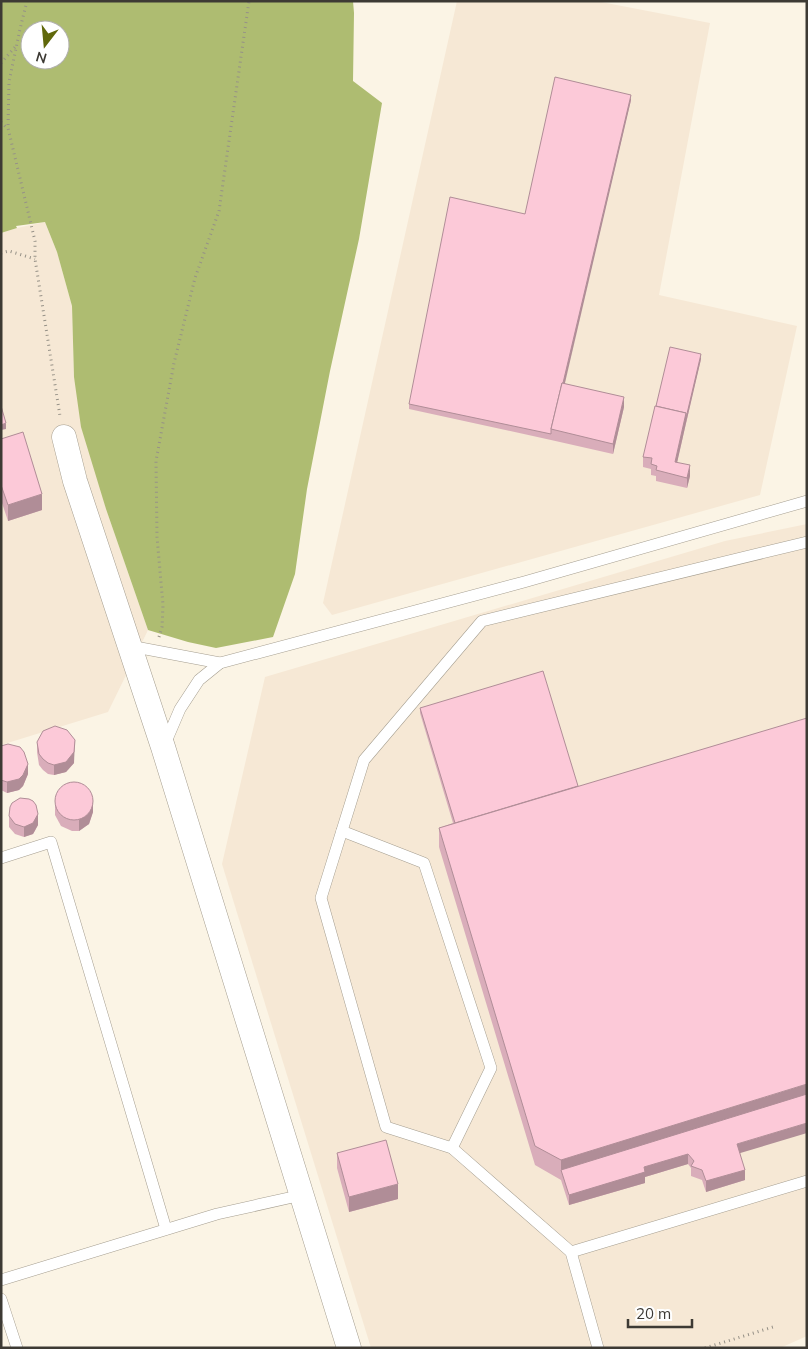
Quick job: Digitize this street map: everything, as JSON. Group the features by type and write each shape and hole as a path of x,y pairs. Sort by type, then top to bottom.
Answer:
{"street":[{"path":"64,438 75,481 163,747 349,1348"}],"lane":[{"path":"163,747 180,709 199,680 220,663 524,582 807,501"},
{"path":"598,1348 571,1252 452,1148 386,1127 321,898 364,760 482,621 807,542"},
{"path":"130,646 220,663"},
{"path":"342,831 424,863 491,1068 452,1148"},
{"path":"1,858 51,842 166,1229"},
{"path":"571,1252 807,1181"},
{"path":"1,1280 217,1214 302,1195"},
{"path":"1,1299 17,1348"}],"path":[{"path":"27,1 9,82 8,128 35,241 35,259 64,438"},
{"path":"154,650 162,627 163,605 157,537 156,461 174,363 195,278 219,211 249,1"},
{"path":"1,63 16,44"},
{"path":"1,122 8,128"},
{"path":"1,253 8,251 35,259"},
{"path":"705,1348 773,1327"}],"shaded area":[{"path":"457,1 596,1 710,23 659,295 797,326 760,495 332,615 323,603"},
{"path":"45,222 57,252 72,306 74,377 106,509 148,630 108,712 1,745 1,233"},
{"path":"807,524 807,1336 780,1348 371,1348 222,864 265,677 725,541"}],"green space":[{"path":"1,1 353,1 353,81 382,103 359,239 330,371 307,489 295,574 273,637 216,648 148,630 106,509 81,427 74,377 72,306 57,252 45,222 16,226 17,228 1,233"}],"building":[{"path":"555,77 631,95 551,434 409,404 450,197 525,214"},
{"path":"670,347 701,354 686,418 686,413 656,406"},
{"path":"562,383 624,397 613,444 551,429"},
{"path":"1,406 6,423 1,425"},
{"path":"655,406 686,413 675,462 690,465 687,478 656,470 657,466 651,464 652,458 643,457"},
{"path":"23,432 42,494 8,505 1,485 1,439"},
{"path":"543,671 578,786 455,823 420,708"},
{"path":"807,718 807,1084 561,1160 535,1146 439,828"},
{"path":"55,726 67,730 75,740 74,752 66,762 54,765 48,763 39,754 37,742 43,731"},
{"path":"8,744 20,747 28,764 19,779 7,782 1,780 1,746"},
{"path":"74,782 87,788 93,801 87,814 74,820 61,814 55,801 61,788"},
{"path":"20,798 33,801 38,814 33,823 24,827 15,824 9,816 12,803"},
{"path":"807,1094 807,1123 737,1144 745,1170 706,1181 702,1170 691,1166 694,1161 688,1154 644,1167 645,1172 569,1195 561,1170"},
{"path":"386,1140 398,1184 349,1197 337,1153"}]}
